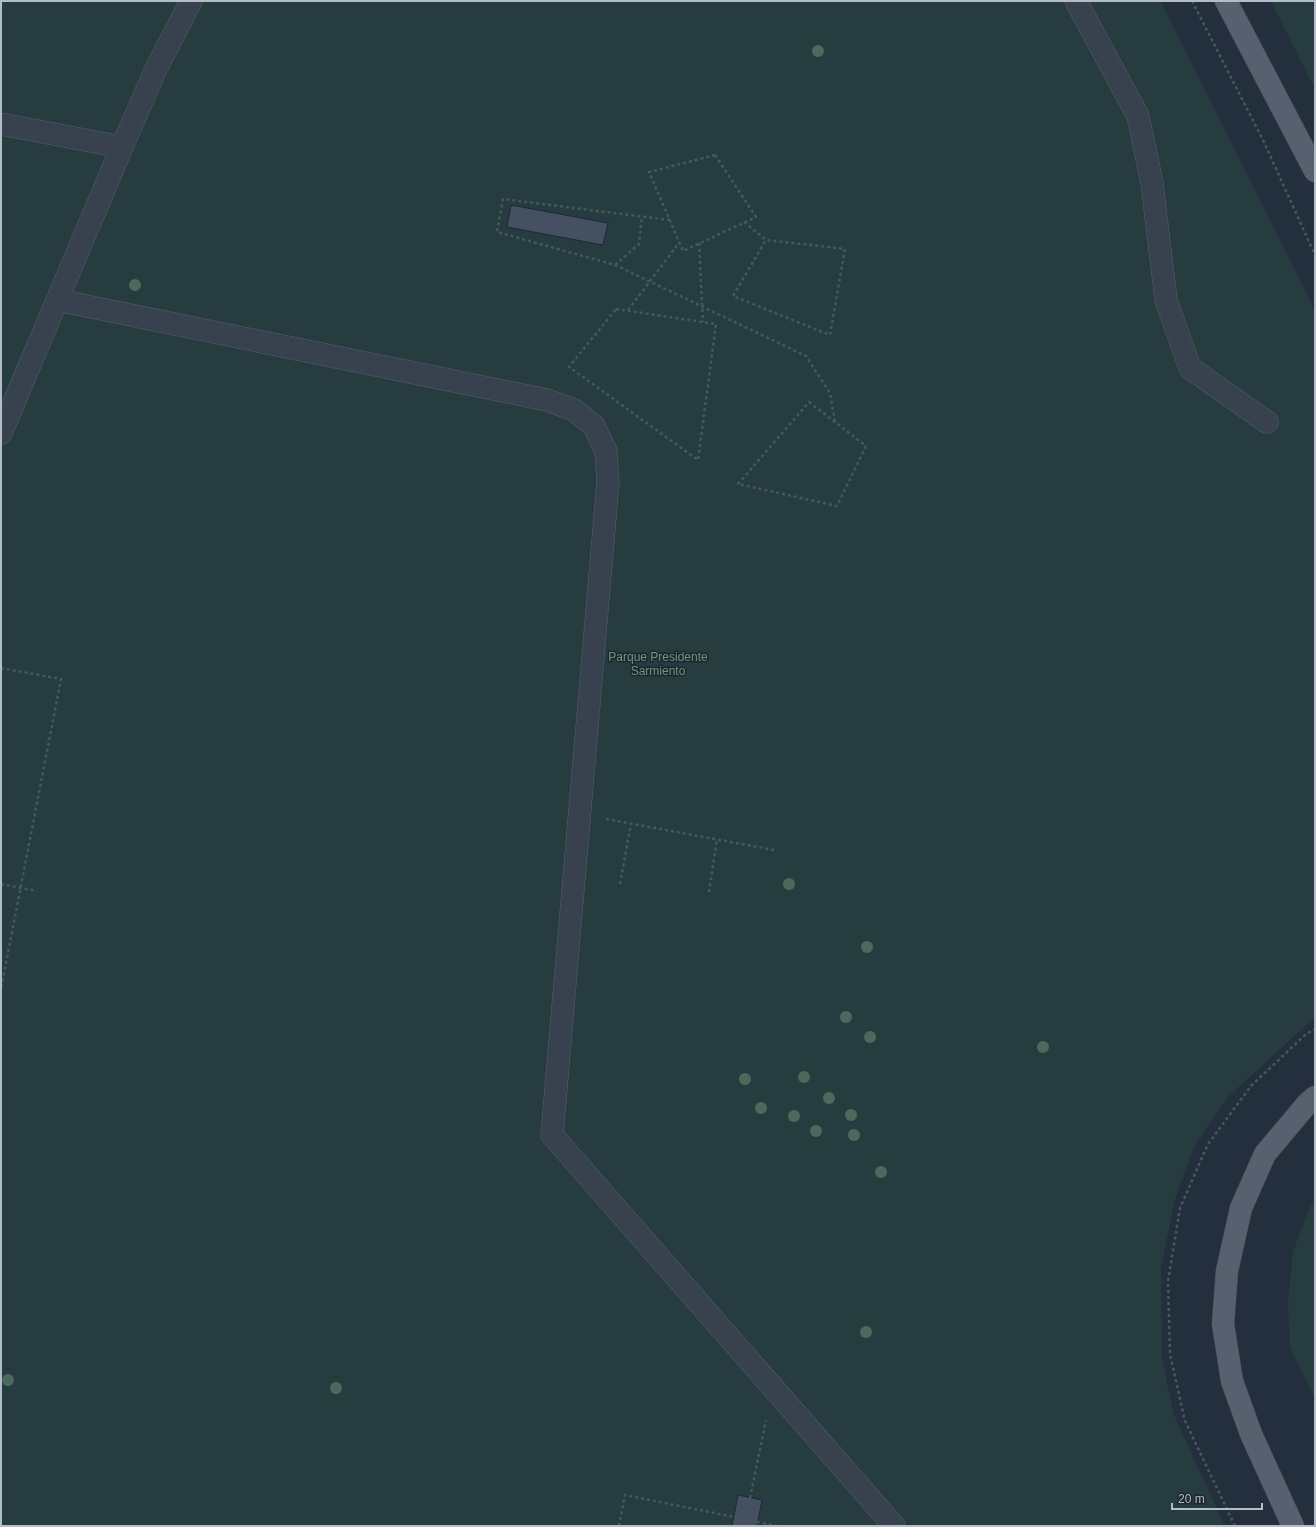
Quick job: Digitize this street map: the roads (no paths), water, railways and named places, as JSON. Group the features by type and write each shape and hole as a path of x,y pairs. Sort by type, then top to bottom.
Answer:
{"main road":[{"path":"1226,1 1315,171"},
{"path":"1293,1526 1251,1434 1232,1381 1223,1324 1227,1271 1241,1208 1265,1154 1306,1104 1315,1097"}],"lane":[{"path":"1,433 155,71 191,1"},
{"path":"1076,1 1138,116 1152,183 1166,300 1190,368 1267,422"},
{"path":"1,124 122,147"},
{"path":"57,300 547,400 574,410 594,426 606,451 608,482 552,1135 894,1526"}],"park label":[{"name":"Parque Presidente Sarmiento","path":"658,664"}]}
